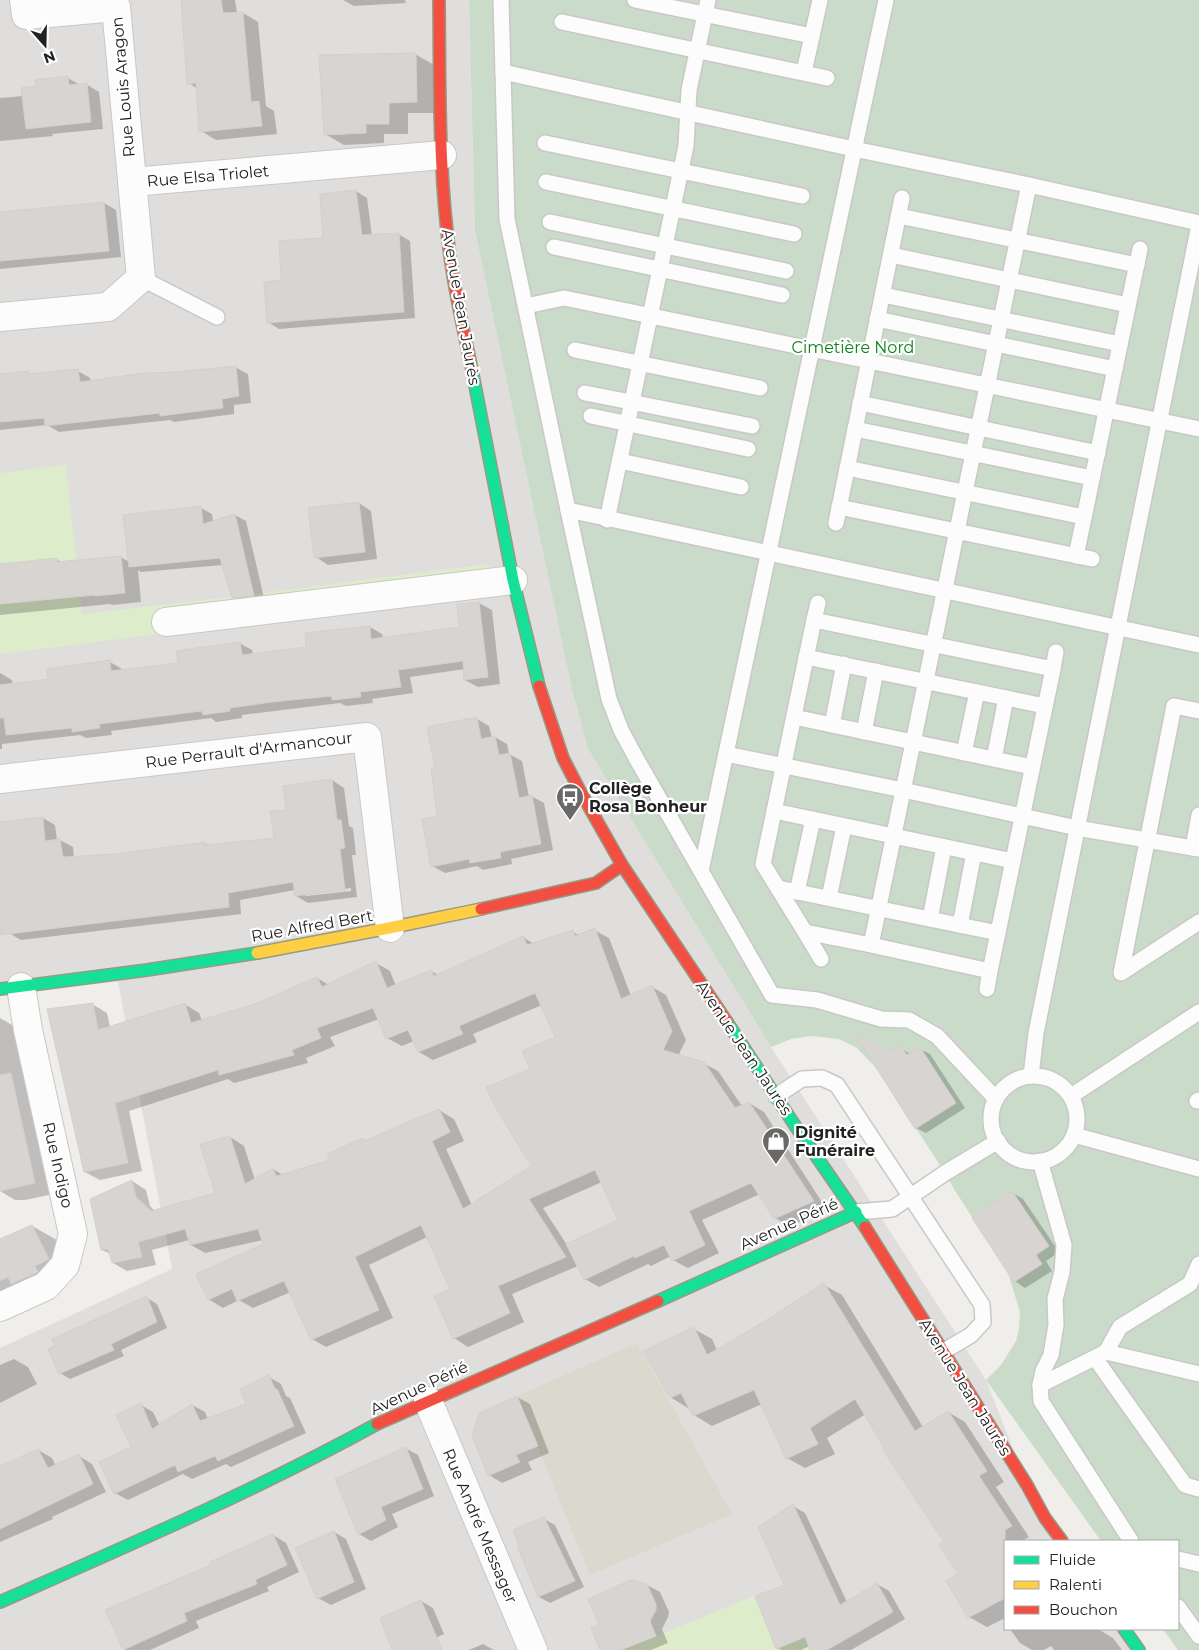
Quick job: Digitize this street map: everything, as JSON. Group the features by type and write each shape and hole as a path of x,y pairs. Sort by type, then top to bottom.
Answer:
{"street":[{"name":"Rue Louis Aragon","path":"24,0 26,15 116,7 132,182"},
{"name":"Avenue Jean Jaurès","path":"439,0 442,155 447,231 452,269 514,580 542,698 563,758 622,866 856,1212 944,1351 1045,1518 1061,1540"},
{"name":"Rue Elsa Triolet","path":"141,278 132,182 442,155"},
{"path":"0,317 108,306 141,278"},
{"path":"166,622 514,580"},
{"name":"Rue Perrault d'Armancour","path":"0,779 367,737 390,928"},
{"name":"Rue Alfred Bert","path":"10,988 117,976 390,928 596,883 622,866"},
{"name":"Rue Indigo","path":"0,1307 46,1286 65,1265 73,1234 28,1030 10,988"},
{"name":"Avenue Périé","path":"0,1602 265,1483 338,1447 383,1421 686,1289 856,1212"},
{"name":"Rue André Messager","path":"428,1401 533,1650"},
{"path":"1125,1630 1139,1650"}],"lane":[{"path":"502,0 507,219 609,699 621,730 772,995 817,1000 881,1019 910,1020 937,1036 996,1099"},
{"path":"635,0 707,7 812,36"},
{"path":"804,72 820,0"},
{"path":"701,871 886,0"},
{"path":"608,520 686,146 689,90 707,7"},
{"path":"562,22 827,78"},
{"path":"503,72 854,150 1029,185 1199,224 1036,1033 1031,1076"},
{"path":"545,143 802,196"},
{"path":"546,182 794,234"},
{"path":"871,946 1029,185"},
{"path":"836,523 902,198"},
{"path":"899,216 1137,265"},
{"path":"550,222 786,271"},
{"path":"554,247 782,294"},
{"path":"1076,556 1140,248"},
{"path":"891,255 1128,304"},
{"path":"141,278 217,317"},
{"path":"883,295 1120,344"},
{"path":"526,306 564,298 1199,429"},
{"path":"877,319 1115,369"},
{"path":"575,350 760,388"},
{"path":"585,393 752,426"},
{"path":"860,404 1098,453"},
{"path":"591,416 748,449"},
{"path":"855,429 1092,478"},
{"path":"620,461 740,487"},
{"path":"847,468 1084,516"},
{"path":"839,507 1092,559"},
{"path":"568,510 1199,645"},
{"path":"818,603 763,864 821,959"},
{"path":"814,620 1052,669"},
{"path":"986,989 1056,652"},
{"path":"806,657 1045,706"},
{"path":"832,725 844,664"},
{"path":"864,732 876,671"},
{"path":"964,753 976,692"},
{"path":"994,759 1006,698"},
{"path":"1199,711 1174,706 1121,973 1199,922"},
{"path":"794,717 1032,767"},
{"path":"726,754 1077,828 1196,848 1199,815"},
{"path":"774,811 1012,861"},
{"path":"797,892 813,819"},
{"path":"829,898 844,826"},
{"path":"930,919 944,847"},
{"path":"960,925 974,853"},
{"path":"778,888 998,933"},
{"path":"805,932 990,971"},
{"path":"1071,1096 1199,1012"},
{"path":"1031,1076 1043,1077 1063,1087 1071,1096 1076,1108 1077,1122 1074,1134 1068,1144 1060,1152 1040,1161 1027,1161 1016,1157 998,1141 992,1128 992,1113 996,1099 1005,1088 1017,1079 1031,1076"},
{"path":"776,1096 802,1079 822,1078 838,1086 982,1305 983,1322 971,1335 944,1351"},
{"path":"1074,1134 1199,1169"},
{"path":"856,1212 892,1209 945,1173 998,1141"},
{"path":"1040,1161 1064,1245 1062,1272 1055,1298 1056,1325 1052,1356 1043,1371 1040,1385 1041,1400 1130,1540"},
{"path":"1040,1385 1101,1355 1120,1326 1190,1284 1199,1264"},
{"path":"1101,1355 1199,1374"},
{"path":"1101,1355 1185,1485 1199,1489"},
{"path":"1179,1559 1199,1564"},
{"path":"1179,1607 1199,1636"}],"shaded area":[{"path":"0,0 469,0 475,231 572,690 588,749 771,1047 986,1380 1027,1485 1061,1540 1004,1540 1004,1630 1125,1630 1139,1650 0,1650 0,1348 172,1269 117,976 0,989"},
{"path":"637,1343 732,1514 590,1575 517,1396"}],"green space":[{"name":"Cimetière Nord","path":"469,0 1199,0 1199,1650 1178,1650 1164,1630 1179,1630 1179,1540 1100,1540 986,1380 1001,1365 1016,1341 1019,1329 1020,1312 1008,1273 879,1071 857,1048 839,1039 811,1036 791,1039 771,1047 588,749 572,690 475,231"},
{"path":"66,465 82,614 489,564 492,592 0,654 0,473"},
{"path":"783,1584 809,1650 623,1650"}],"building":[{"path":"181,0 221,0 223,13 243,12 251,102 259,101 262,126 199,132 196,83 187,84"},
{"path":"416,53 417,102 389,103 389,124 366,124 366,133 324,135 319,55"},
{"path":"68,76 69,85 87,83 91,122 26,129 21,88 36,86 35,80"},
{"path":"356,190 362,235 399,233 404,312 267,323 264,282 281,280 279,241 323,238 320,194"},
{"path":"104,202 109,251 0,261 0,212"},
{"path":"236,366 239,396 222,399 223,408 160,416 160,413 45,426 44,418 0,422 0,374 28,371 28,374 78,369 80,382 145,373"},
{"path":"359,502 365,552 314,558 308,508"},
{"path":"201,506 203,524 235,514 254,596 232,598 220,558 129,567 123,515"},
{"path":"121,556 125,593 0,604 0,564 57,558 57,562"},
{"path":"479,602 488,677 464,680 463,661 398,670 401,687 360,692 361,697 332,700 332,696 272,702 230,708 230,711 203,715 202,711 99,724 100,728 72,732 72,728 6,735 4,718 0,718 0,685 48,679 47,669 110,660 111,671 178,663 176,651 240,642 242,655 306,647 305,633 370,626 371,639 459,627 457,604"},
{"path":"477,717 481,739 495,736 499,755 510,753 519,798 532,795 541,844 500,852 501,858 470,863 469,859 431,867 422,819 437,816 431,768 435,768 427,727"},
{"path":"332,779 337,820 341,820 345,848 340,849 345,890 295,896 293,882 228,893 229,907 0,935 0,822 43,817 45,841 60,839 63,857 116,854 205,842 206,845 274,838 270,811 286,810 283,786"},
{"path":"595,928 621,999 652,985 672,1031 663,1050 704,1062 735,1108 749,1102 814,1201 774,1219 751,1183 689,1211 705,1245 672,1261 664,1245 635,1258 634,1256 584,1280 566,1244 618,1220 595,1170 529,1199 566,1257 498,1286 510,1313 453,1339 434,1296 450,1289 421,1225 355,1257 379,1310 311,1340 284,1281 237,1301 232,1289 208,1300 196,1274 263,1244 258,1229 190,1245 185,1229 138,1242 142,1257 112,1263 108,1249 101,1250 90,1199 132,1180 136,1197 151,1211 215,1193 200,1144 230,1136 245,1184 273,1168 276,1176 330,1160 327,1154 363,1138 364,1141 439,1109 450,1132 432,1141 463,1209 531,1166 497,1110 486,1087 530,1069 522,1051 555,1037 535,993 459,1026 463,1034 418,1052 408,1030 386,1039 373,1008 317,1028 321,1038 292,1050 294,1055 219,1075 218,1070 115,1103 128,1163 84,1172 47,1009 93,1003 98,1030 185,1003 191,1023 258,1003 317,977 322,987 376,961 387,988 431,970 434,976 523,936 527,945 573,930 575,936"},
{"path":"855,1034 891,1051 900,1046 907,1055 920,1047 956,1103 915,1129"},
{"path":"11,1073 35,1183 0,1191 0,1075"},
{"path":"1012,1191 1049,1246 1036,1255 1042,1264 1014,1282 972,1218"},
{"path":"32,1225 49,1259 35,1266 38,1272 11,1284 8,1277 0,1281 0,1239"},
{"path":"824,1283 915,1431 948,1411 987,1471 979,1476 1012,1526 1005,1530 1004,1599 968,1618 946,1581 958,1574 939,1545 944,1542 883,1450 885,1449 855,1399 810,1428 818,1444 786,1459 754,1390 693,1416 681,1393 670,1398 643,1351 694,1327 707,1355 762,1323"},
{"path":"147,1296 157,1322 111,1344 114,1350 59,1374 48,1349 55,1346 52,1339"},
{"path":"269,1375 294,1426 218,1461 215,1456 178,1472 175,1465 114,1494 99,1462 131,1447 116,1415 141,1403 152,1429 192,1404 200,1421 246,1404 240,1389"},
{"path":"517,1396 538,1446 516,1455 520,1462 488,1476 472,1436 479,1413"},
{"path":"406,1447 423,1489 381,1507 386,1520 358,1535 335,1479"},
{"path":"38,1449 48,1468 79,1454 93,1484 0,1529 0,1466"},
{"path":"793,1504 840,1605 877,1583 893,1612 827,1650 810,1650 805,1637 776,1649 755,1596 784,1585 758,1527"},
{"path":"544,1517 575,1581 538,1597 517,1546 519,1545 513,1530"},
{"path":"334,1531 354,1582 317,1599 295,1548"},
{"path":"273,1534 287,1565 255,1580 257,1584 184,1613 187,1621 123,1650 105,1610 211,1565 210,1562"},
{"path":"631,1580 647,1584 656,1604 656,1610 650,1621 656,1636 621,1650 600,1650 591,1628 599,1624 588,1599"},
{"path":"421,1600 442,1650 392,1650 380,1618"}],"traffic: fast":[{"path":"472,370 513,580 539,686"},
{"path":"0,989 147,970 257,953"},
{"path":"727,1022 865,1227"},
{"path":"658,1301 856,1212"},
{"path":"0,1602 238,1495 377,1424"},
{"path":"1125,1630 1139,1650"}],"traffic: slow":[{"path":"257,953 481,909"}],"traffic: jam":[{"path":"439,0 442,169 447,236 454,282 472,370"},
{"path":"539,686 563,758 580,791 622,865 727,1022"},
{"path":"481,909 596,883 622,865"},
{"path":"865,1227 1027,1485 1045,1518 1061,1540"},
{"path":"377,1424 658,1301"}],"place":[{"name":"Collège Rosa Bonheur","path":"570,821"},
{"name":"Dignité Funéraire","path":"776,1165"}]}
